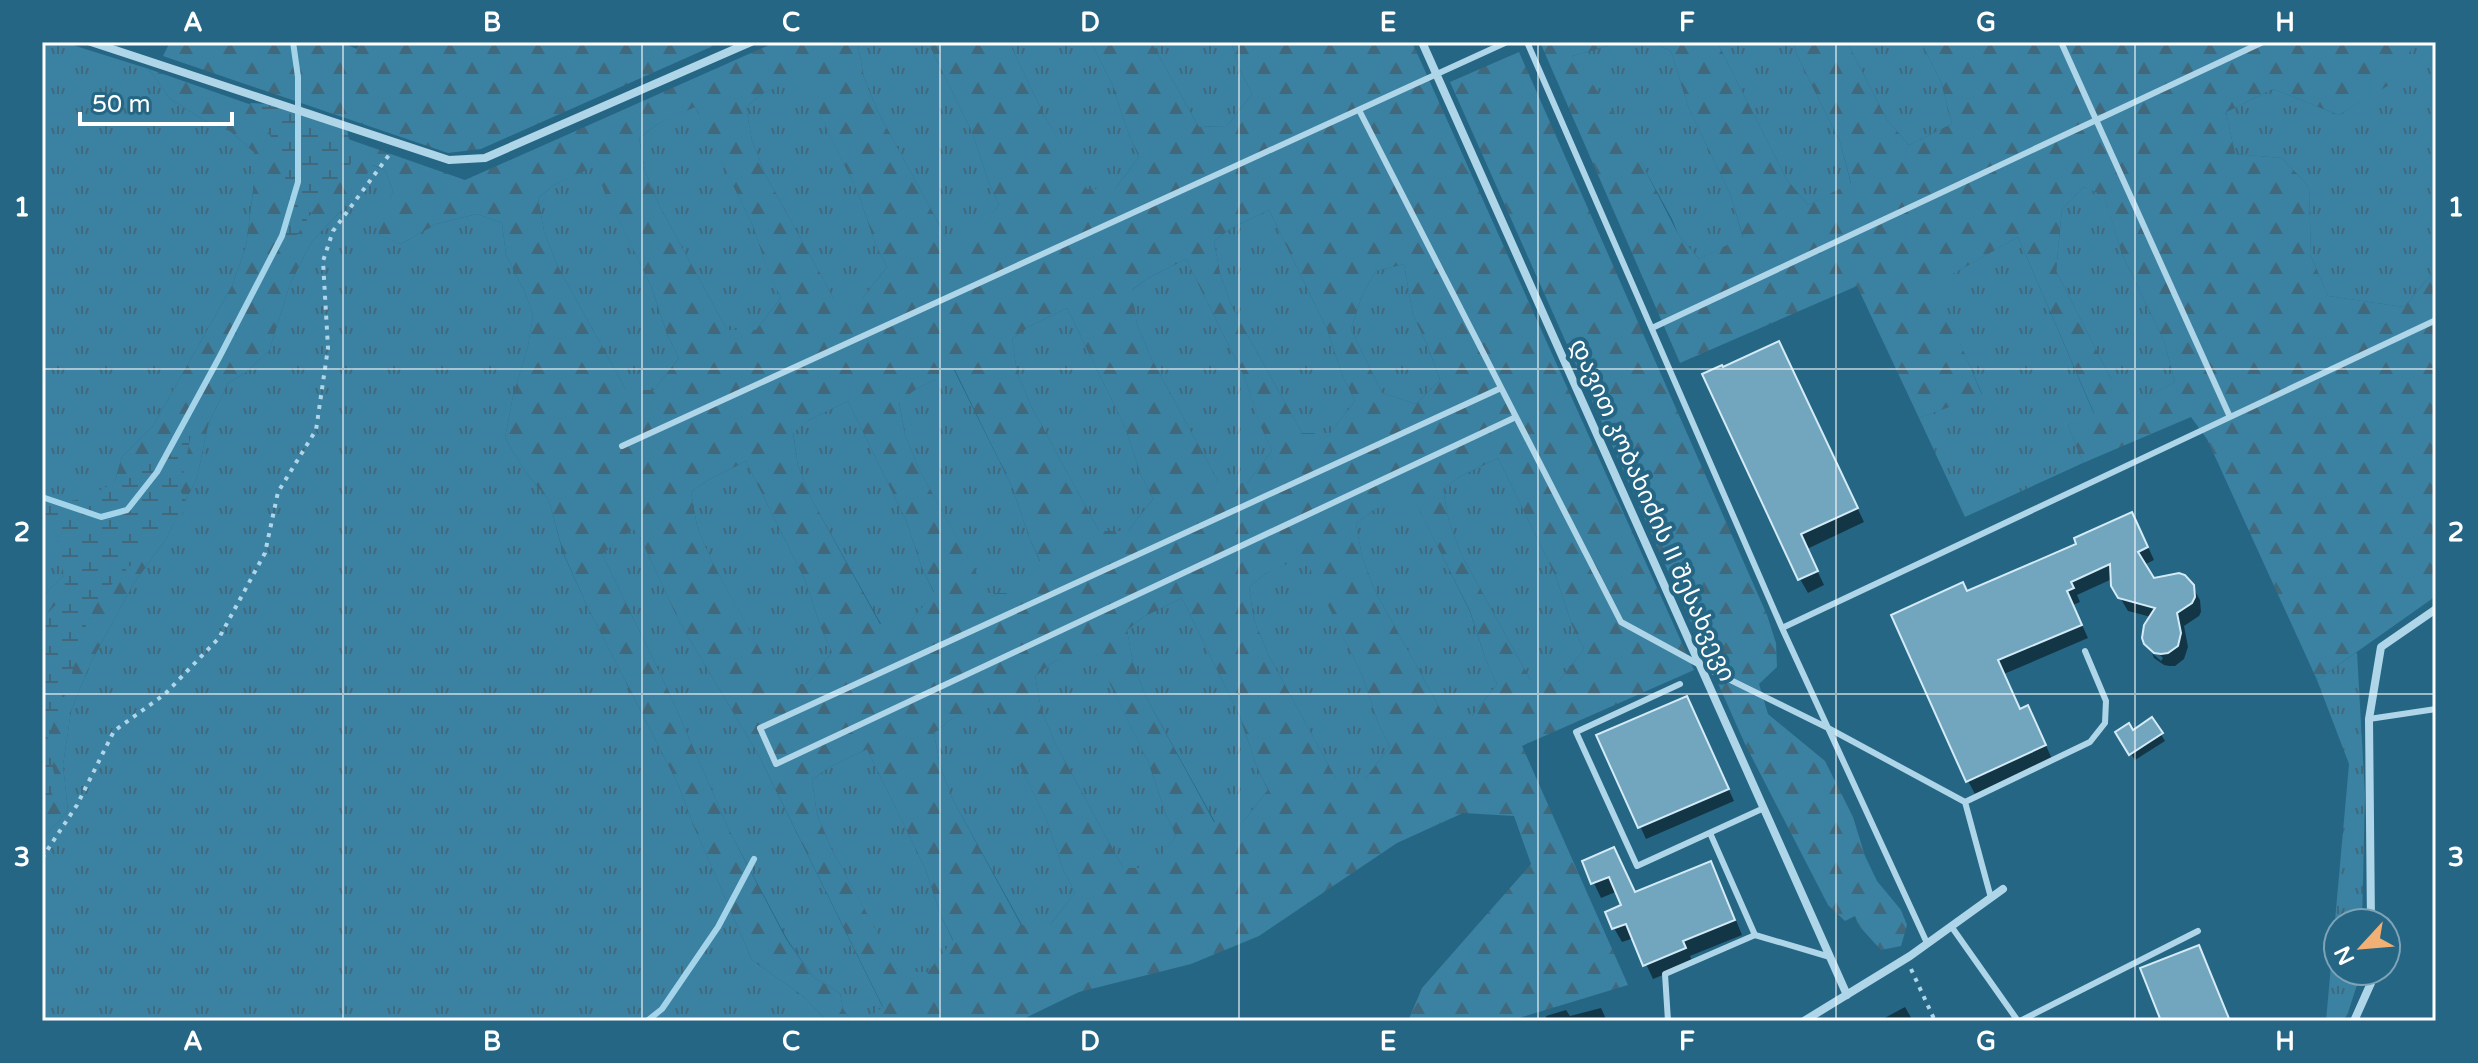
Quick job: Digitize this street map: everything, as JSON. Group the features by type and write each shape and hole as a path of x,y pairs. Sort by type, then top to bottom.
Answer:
{"street":[{"path":"91,42 449,160 485,158 751,42"},
{"name":"დავით კობახიძის II შესახვევი","path":"1422,42 1847,995"},
{"path":"2371,907 2369,719 2381,647 2436,609"},
{"path":"1804,1021 1906,958 2003,889"},
{"path":"2354,1021 2369,987"}],"lane":[{"path":"622,446 1507,42"},
{"path":"1527,42 1782,628 1927,943"},
{"path":"2061,42 2230,417"},
{"path":"1652,328 2263,42"},
{"path":"1359,110 1621,622 1965,802 1991,898"},
{"path":"1782,628 2436,320"},
{"path":"1501,388 760,728 776,764 1516,417"},
{"path":"1965,802 2090,742 2105,723 2106,701 2085,651"},
{"path":"1680,684 1576,732 1637,866 1764,808"},
{"path":"2369,719 2436,709"},
{"path":"1710,833 1755,935"},
{"path":"1951,926 2019,1021 2198,931"},
{"path":"1668,1021 1665,974 1755,935 1830,957"}],"path":[{"path":"42,858 77,805 114,731 165,694 219,638 265,553 278,492 316,430 328,348 323,261 333,231 398,143"},
{"path":"1906,958 1935,1021"}],"green space":[{"path":"42,42 63,42 149,69 170,99 204,120 230,131 254,152 254,183 246,246 232,286 153,426 122,457 96,544 42,597"},
{"path":"170,42 340,42 357,49 361,42 722,42 481,149 448,153 163,56"},
{"path":"776,42 862,42 858,45 864,78 878,112 946,237 974,237 999,205 972,132 928,42 1009,42 1044,115 1087,189 1115,189 1139,157 1112,84 1091,42 1151,42 1199,127 1227,126 1252,94 1231,42 1412,42 1694,670 1522,746 1628,985 1509,1021 1408,1021 1422,988 1531,864 1514,816 1463,813 1397,843 1259,936 1191,964 1079,992 1019,1021 863,1021 883,1007 758,754 680,623 640,537 633,529 602,554 668,690 730,832 786,939 813,977 840,993 843,1009 851,1021 827,1021 803,996 752,960 678,784 588,608 563,552 549,500 526,473 505,438 533,316 506,255 502,223 477,214 436,224 401,244 378,235 393,191 385,170 373,165 341,211 312,241 290,284 269,351 245,373 228,383 208,425 197,478 166,539 134,583 91,662 71,711 63,765 68,811 42,839 42,597 96,544 122,457 153,426 232,286 246,246 254,184 254,152 230,131 204,120 170,99 149,69 465,180","holes":["801,76 859,195 875,243 887,267 862,299 834,299 765,174 752,140 746,107 762,94","695,107 753,226 769,274 781,298 756,330 727,330 659,205 645,171 639,138 656,125","593,167 651,286 667,334 679,358 654,390 626,390 557,265 544,231 538,198 554,185","1269,210 1327,329 1343,377 1355,401 1330,433 1302,433 1233,309 1220,274 1214,241 1230,229","1186,259 1245,378 1272,451 1247,483 1219,483 1151,358 1137,324 1132,290 1148,278","1404,264 1413,315 1440,380 1416,404 1382,393 1351,329 1363,293 1376,271","1067,308 1125,427 1141,475 1153,499 1128,531 1099,531 1031,406 1017,372 1012,339 1028,327","955,370 1013,489 1040,561 1015,593 987,593 919,469 905,435 899,402 916,389","848,401 906,520 922,568 934,592 909,624 880,624 812,500 798,466 793,433 809,420","1498,458 1556,577 1572,625 1584,649 1559,681 1531,681 1462,556 1449,522 1443,489 1459,477","746,461 805,580 832,652 807,684 779,684 711,560 697,526 691,492","1411,493 1470,611 1497,684 1472,716 1444,716 1375,591 1362,557 1356,524 1372,511","1304,556 1362,675 1378,723 1390,747 1365,779 1336,779 1268,654 1254,620 1249,587 1265,574","1182,598 1240,717 1268,790 1243,822 1214,822 1146,697 1133,663 1127,630 1143,617","1091,645 1149,764 1176,836 1151,868 1123,868 1055,743 1041,709 1035,676 1052,663","989,702 1047,821 1063,869 1075,893 1050,925 1021,925 953,800 940,766 934,733 950,720","867,749 925,868 941,916 953,940 928,972 899,972 831,848 817,814 812,780 828,768"]},
{"path":"862,42 928,42 972,132 999,205 975,237 946,237 878,112 864,78 858,45"},
{"path":"1009,42 1091,42 1112,84 1139,157 1115,189 1086,189 1044,115"},
{"path":"1151,42 1231,42 1252,94 1227,126 1199,127"},
{"path":"1540,42 1651,42 1717,42 1787,180 1808,205 1851,183 1840,142 1793,42 1847,42 1887,120 1909,145 1952,124 1941,82 1921,42 2416,42 2389,85 2339,115 2273,89 2226,112 2235,154 2282,158 2309,187 2311,256 2328,296 2404,307 2436,269 2436,596 2317,680 2207,439 2191,417 2083,463 2068,425 2094,413 2018,237 1935,284 1982,395 1919,418 1857,286 1680,363","holes":["1651,42 1671,51 1689,109 1731,196 1743,237 1699,259 1678,234 1623,127 1572,56 1619,43","2084,187 2104,196 2122,254 2164,341 2175,382 2133,403 2111,379 2056,271 2062,209"]},
{"path":"1651,42 1671,51 1689,109 1731,196 1743,238 1699,259 1678,234 1639,159 1572,56 1619,43"},
{"path":"1717,42 1793,42 1840,142 1851,184 1808,205 1787,180"},
{"path":"1847,42 1921,42 1941,82 1952,124 1909,145 1887,120"},
{"path":"2416,42 2436,42 2436,269 2404,307 2328,296 2311,256 2309,187 2282,158 2235,154 2226,112 2273,89 2339,115 2388,85"},
{"path":"1519,52 1767,615 1776,643 1777,667 1759,684 1768,714 1825,761 1853,817 1865,856 1877,881 1901,910 1907,925 1901,946 1881,950 1859,926 1855,916 1845,921 1828,905 1745,744 1450,82"},
{"path":"801,75 859,195 875,243 887,267 862,299 834,299 765,174 752,140 746,107 762,94"},
{"path":"250,103 298,105 346,123 353,161 324,194 283,256 289,196 279,150"},
{"path":"695,106 753,226 781,298 756,330 727,330 659,205 645,171 639,138 656,125"},
{"path":"372,165 385,170 393,191 379,235 401,244 436,224 477,214 502,223 506,255 533,316 505,438 526,473 549,500 563,553 678,784 752,960 803,996 827,1021 42,1021 42,839 68,811 63,765 71,711 91,662 134,583 166,539 197,478 208,425 228,383 245,373 269,351 290,284 312,241 341,211"},
{"path":"593,166 651,286 667,334 679,358 654,390 626,390 557,265 544,231 538,198 554,185"},
{"path":"2084,187 2104,195 2122,254 2164,341 2175,382 2132,404 2111,379 2056,271 2062,209"},
{"path":"1269,210 1327,329 1343,377 1355,401 1330,433 1302,433 1233,309 1220,274 1214,241 1230,229"},
{"path":"2018,237 2094,414 2068,425 2083,463 1965,517 1919,418 1982,394 1934,284"},
{"path":"1186,259 1245,378 1272,451 1247,483 1219,483 1151,358 1137,324 1131,291 1148,278"},
{"path":"1404,264 1413,315 1440,380 1416,404 1382,393 1351,329 1363,293 1376,271"},
{"path":"1067,308 1125,427 1141,475 1153,499 1128,531 1099,531 1031,406 1017,372 1012,339 1028,327"},
{"path":"954,370 1013,489 1040,562 1015,594 987,594 919,469 905,435 899,401"},
{"path":"848,401 906,520 934,593 909,624 881,624 812,500 798,466 793,432 809,420"},
{"path":"193,424 180,490 189,507 100,596 78,643 70,683 47,739 56,783 42,823 42,619 66,594 60,546 42,514 42,507 85,498 114,483"},
{"path":"1498,458 1556,577 1572,625 1584,649 1559,681 1531,681 1462,556 1449,522 1443,489 1459,477"},
{"path":"746,461 805,580 832,652 807,684 779,685 711,560 697,526 691,492"},
{"path":"1411,492 1470,612 1497,684 1472,716 1444,716 1375,591 1362,557 1356,524 1372,511"},
{"path":"633,528 680,623 758,754 883,1008 863,1021 851,1021 843,1009 840,993 813,977 787,939 730,832 668,690 602,554"},
{"path":"1304,555 1362,675 1378,723 1390,747 1365,779 1336,779 1268,654 1254,620 1249,587 1265,574"},
{"path":"1182,598 1240,717 1268,790 1243,822 1215,822 1146,697 1133,663 1127,630 1143,617"},
{"path":"1091,644 1149,764 1176,836 1152,868 1123,868 1055,743 1041,709 1035,676 1052,663"},
{"path":"2357,652 2365,795 2362,907 2336,907 2349,764 2317,680"},
{"path":"989,701 1047,821 1063,869 1075,893 1050,925 1022,925 953,800 940,766 934,733 950,720"},
{"path":"867,749 925,868 953,941 928,972 899,973 831,848 817,814 812,780 828,768"},
{"path":"2329,987 2356,987 2343,1021 2326,1021"}],"building":[{"path":"1779,341 1858,508 1801,534 1818,571 1798,580 1702,374"},
{"path":"2132,512 2148,547 2138,552 2154,578 2179,573 2194,585 2192,603 2177,613 2181,633 2178,646 2161,654 2154,653 2144,644 2144,625 2155,608 2118,598 2111,586 2110,564 2071,582 2074,588 2067,591 2082,625 1998,660 2020,709 2028,705 2046,745 1966,782 1891,615 1963,582 1967,591 2076,544 2074,538"},
{"path":"1687,696 1729,789 1638,828 1596,735"},
{"path":"2152,717 2163,733 2129,755 2115,732 2129,723 2133,730"},
{"path":"1614,847 1635,892 1711,861 1735,920 1683,941 1686,948 1643,966 1626,924 1612,929 1605,912 1621,905 1609,877 1591,884 1582,861"},
{"path":"2199,945 2230,1021 2161,1021 2140,968"}],"waterway":[{"path":"42,497 101,517 127,510 157,472 282,236 298,182 298,77 293,42"},
{"path":"647,1021 662,1009 718,927 754,859"}]}
